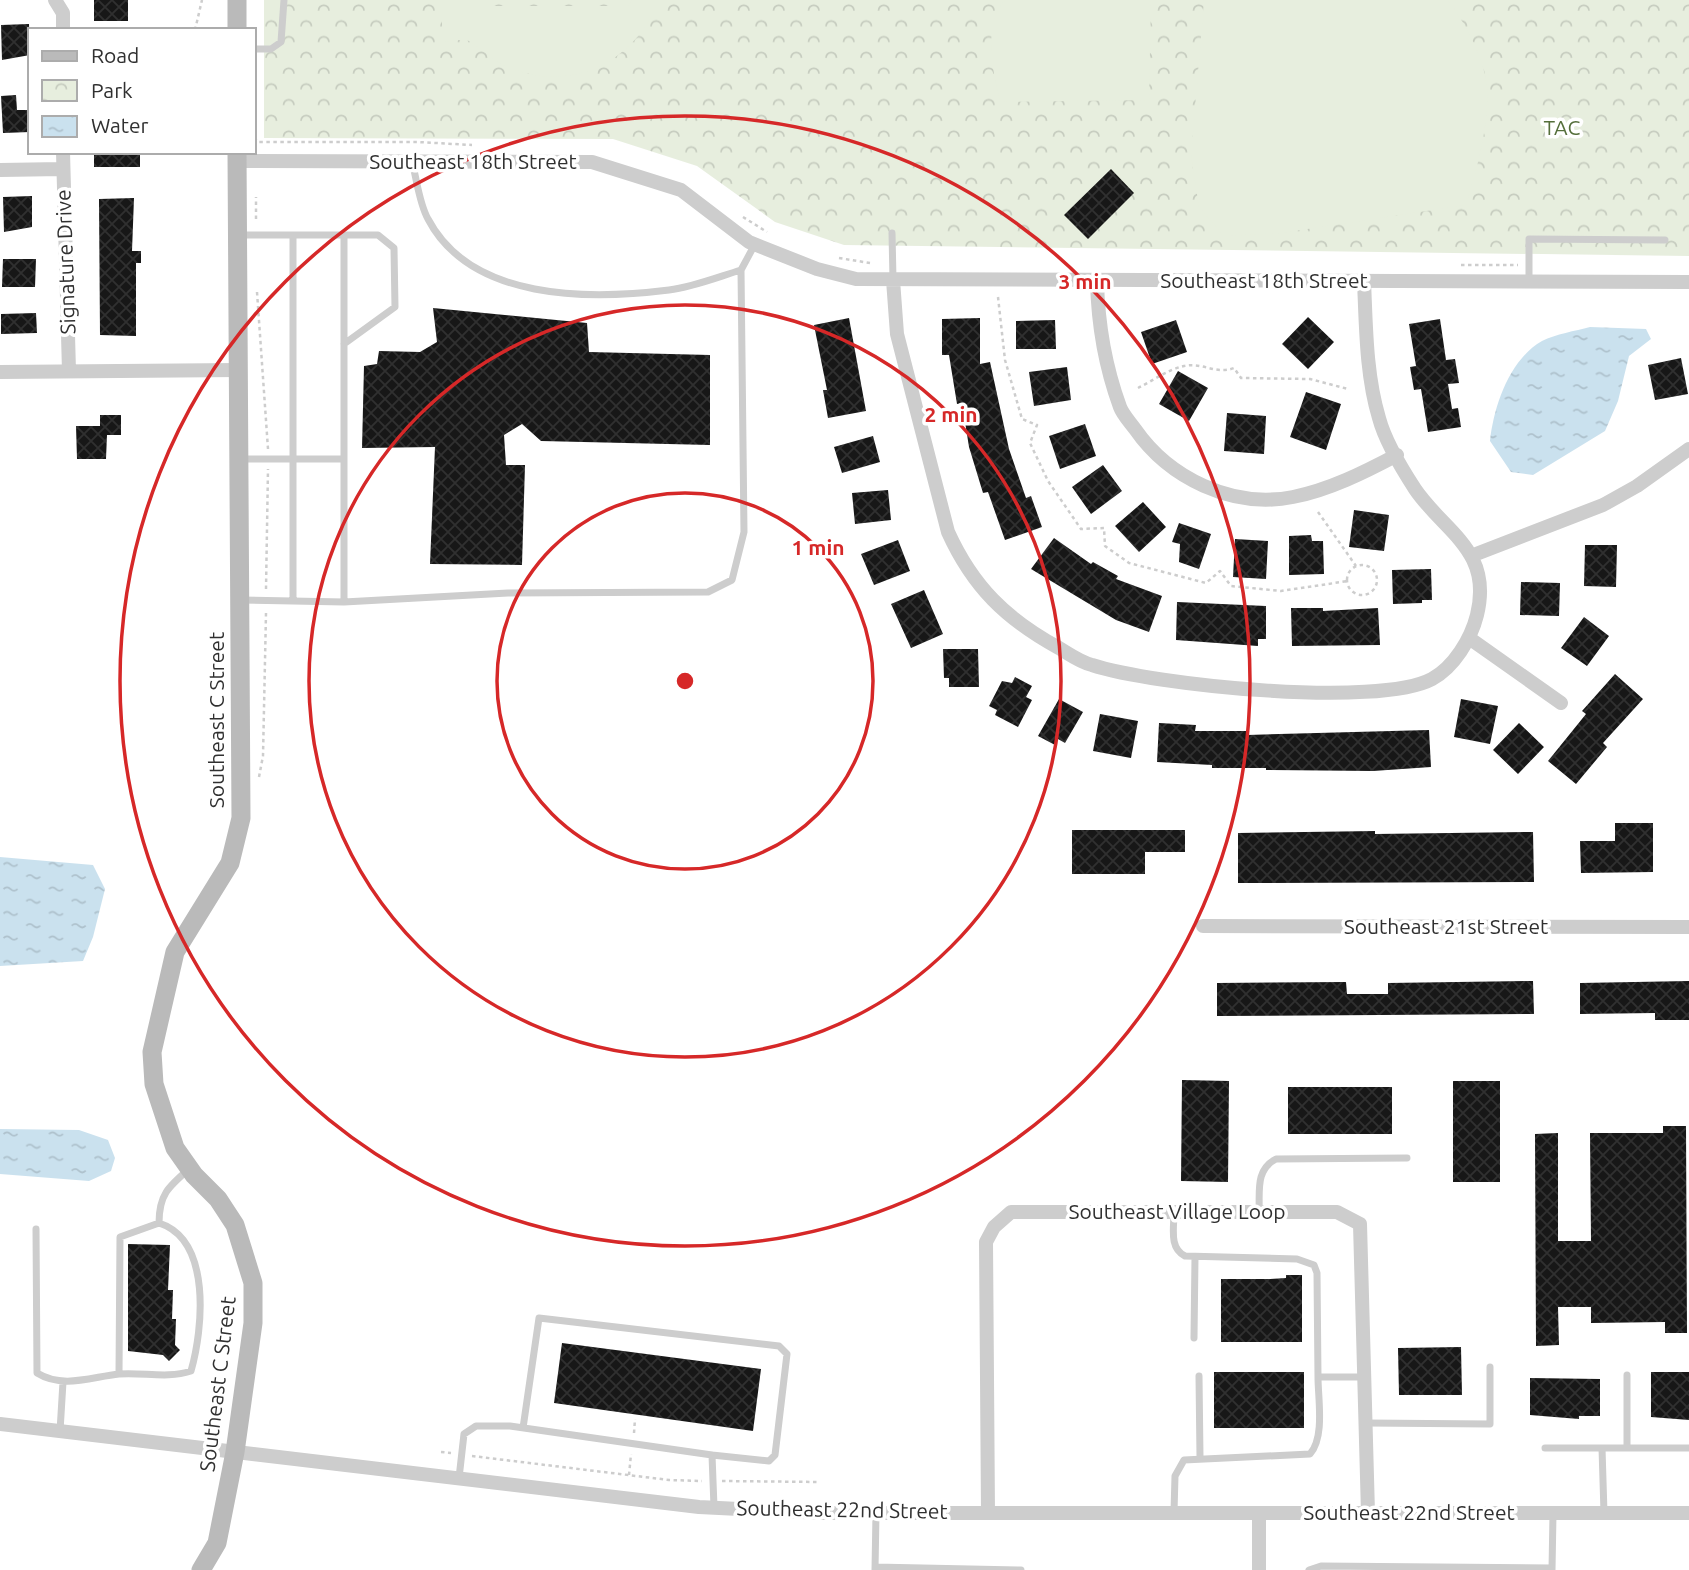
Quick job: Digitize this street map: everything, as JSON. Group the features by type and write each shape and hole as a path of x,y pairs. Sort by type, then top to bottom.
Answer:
{"street":[{"path":"55,0 63,13 63,28"},
{"path":"237,0 237,28"},
{"name":"Signature Drive","path":"62,154 69,372"},
{"name":"Southeast 18th Street","path":"237,157 411,162 592,162 681,190 755,244 817,269 856,279 1689,282"},
{"name":"Southeast C Street","path":"201,1570 217,1543 235,1452 253,1323 253,1283 235,1225 218,1199 175,1148 161,1113 154,1084 152,1052 175,952 230,863 241,818 237,157"},
{"path":"0,170 62,169"},
{"path":"893,279 897,334 948,532 962,563 977,585 1016,621 1090,665 1132,676 1262,690 1331,692 1402,690 1433,678 1452,662 1469,638 1477,615 1479,597 1471,556 1451,526 1415,489 1379,419 1366,338 1364,281"},
{"path":"1097,281 1100,335 1121,410 1151,452 1193,481 1240,498 1293,497 1359,474 1397,455"},
{"path":"0,372 238,370"},
{"path":"1471,556 1603,505 1637,486 1689,449"},
{"path":"1469,638 1561,704"},
{"name":"Southeast 21st Street","path":"1203,926 1689,927"},
{"name":"Southeast Village Loop","path":"988,1513 986,1242 994,1227 1011,1212 1337,1212 1360,1224 1368,1513"},
{"name":"Southeast 22nd Street","path":"0,1424 714,1507 988,1513 1689,1513"},
{"path":"1259,1513 1259,1570"}],"lane":[{"path":"256,48 271,49 281,42 284,0"},
{"path":"411,162 428,218 460,259 512,283 590,296 671,290 741,270"},
{"path":"892,233 893,279"},
{"path":"238,235 378,235 394,248 395,307 344,344"},
{"path":"293,236 293,601"},
{"path":"344,237 344,603"},
{"path":"1530,281 1529,239 1665,240"},
{"path":"240,600 344,603 508,593 708,592 732,580 744,532 741,270 755,244"},
{"path":"239,459 344,459"},
{"path":"1259,1212 1260,1178 1268,1164 1276,1159 1407,1158"},
{"path":"159,1223 159,1204 164,1190 190,1169"},
{"path":"1174,1212 1174,1246 1177,1252 1195,1257 1297,1259 1314,1265 1317,1273 1318,1377 1316,1447 1310,1454 1301,1457 1200,1457 1184,1460 1178,1468 1174,1513"},
{"path":"36,1229 37,1373 47,1379 63,1382 119,1374 176,1376 191,1371 197,1348 201,1300 194,1264 182,1238 171,1227 159,1223 120,1237 119,1374"},
{"path":"1194,1338 1195,1257"},
{"path":"459,1478 464,1434 476,1426 523,1428 769,1461 775,1455 787,1354 779,1346 539,1318 523,1428"},
{"path":"1365,1423 1490,1424 1490,1367"},
{"path":"1627,1375 1627,1448"},
{"path":"1199,1376 1200,1457"},
{"path":"1318,1377 1364,1377"},
{"path":"60,1431 63,1382"},
{"path":"1545,1448 1689,1448"},
{"path":"1602,1448 1604,1514"},
{"path":"712,1455 714,1507"},
{"path":"876,1512 875,1569 1021,1570"},
{"path":"1309,1570 1321,1566 1552,1569 1553,1514"}],"path":[{"path":"195,28 202,0"},
{"path":"256,140 418,142 483,146"},
{"path":"739,215 771,234"},
{"path":"830,256 892,264"},
{"path":"1458,265 1529,265"},
{"path":"257,289 268,449"},
{"path":"998,296 1005,360 1022,419 1037,425 1030,443 1048,481 1081,529 1104,528 1105,546 1129,563 1206,583 1220,571 1231,586 1281,591 1348,581"},
{"path":"1138,388 1184,366 1197,366 1221,373 1234,368 1241,378 1310,379 1348,388"},
{"path":"266,590 268,471"},
{"path":"1318,512 1357,566 1372,569 1377,578 1375,587 1368,593 1359,594 1351,590 1348,581 1350,572 1357,566"},
{"path":"257,783 264,756 266,612"},
{"path":"441,1452 670,1480 819,1482"}],"green space":[{"name":"TAC","path":"264,0 1689,0 1689,256 844,245 775,222 697,166 613,139 264,138"},
{"path":"442,0 476,0 479,6 628,6 632,0 659,0 648,22 618,55 599,67 579,74 556,77 534,75 510,68 466,40 442,42"},
{"path":"1005,0 1151,0 1149,100 1000,102 992,63 991,36 998,11"},
{"path":"1204,0 1448,0 1473,42 1487,88 1484,133 1466,205 1281,233 1224,236 1199,207 1191,156"}],"water":[{"path":"1590,327 1646,329 1651,339 1629,356 1618,401 1605,431 1533,475 1511,472 1490,441 1495,413 1512,372 1530,349 1542,341"},
{"path":"0,857 93,865 105,889 93,937 83,961 0,966"},
{"path":"0,1129 79,1130 108,1140 115,1158 111,1171 89,1181 0,1174"}],"building":[{"path":"94,0 128,0 128,21 94,21"},
{"path":"29,24 28,55 2,60 1,25"},
{"path":"16,95 17,110 28,110 28,132 3,133 1,96"},
{"path":"94,154 140,154 140,167 94,167"},
{"path":"1111,169 1134,193 1088,239 1064,215"},
{"path":"32,196 32,227 4,232 3,197"},
{"path":"134,198 132,251 141,251 141,263 136,263 136,336 100,335 99,199"},
{"path":"3,259 36,259 35,287 2,287"},
{"path":"433,308 587,323 589,352 710,355 710,445 541,441 522,424 504,435 506,465 525,465 522,565 430,564 435,447 362,448 364,366 377,364 379,351 420,352 437,342"},
{"path":"36,313 37,333 1,334 1,314"},
{"path":"1308,317 1334,342 1308,369 1282,344"},
{"path":"849,318 866,411 828,418 823,390 827,390 814,325"},
{"path":"980,318 980,364 990,362 1009,449 1026,498 1031,496 1042,527 1005,540 988,492 983,493 969,447 962,403 957,404 949,355 942,355 942,319"},
{"path":"1440,319 1446,360 1455,359 1459,383 1448,384 1452,409 1458,408 1461,427 1428,432 1421,389 1414,390 1410,367 1416,366 1409,324"},
{"path":"1055,320 1056,349 1016,349 1016,321"},
{"path":"1176,320 1187,352 1152,364 1141,332"},
{"path":"1681,358 1688,394 1655,400 1648,365"},
{"path":"1067,367 1071,400 1034,406 1029,372"},
{"path":"1178,371 1208,388 1189,421 1159,404"},
{"path":"1306,392 1341,404 1326,450 1290,437"},
{"path":"1227,413 1266,416 1264,454 1224,451"},
{"path":"100,415 121,415 121,435 107,435 106,459 77,459 76,426 100,426"},
{"path":"1085,424 1096,456 1060,469 1049,436"},
{"path":"873,436 880,462 842,473 834,447"},
{"path":"1103,465 1122,491 1091,514 1072,487"},
{"path":"888,490 891,520 855,524 852,493"},
{"path":"1143,502 1166,527 1139,552 1115,526"},
{"path":"1354,510 1389,515 1384,551 1349,547"},
{"path":"1179,523 1211,534 1199,569 1179,562 1180,544 1172,542"},
{"path":"1311,535 1312,541 1323,541 1324,574 1289,575 1289,536"},
{"path":"1054,538 1091,564 1093,562 1118,576 1116,579 1162,596 1149,632 1116,620 1031,569"},
{"path":"1235,539 1268,541 1266,579 1233,577"},
{"path":"898,540 910,571 874,585 861,554"},
{"path":"1585,545 1617,545 1616,587 1584,586"},
{"path":"1431,569 1432,600 1393,604 1392,570"},
{"path":"1521,582 1560,583 1559,616 1520,615"},
{"path":"924,590 943,634 911,648 891,604"},
{"path":"1177,602 1266,606 1266,639 1258,639 1258,646 1176,640"},
{"path":"1291,608 1323,608 1323,611 1378,608 1380,645 1292,646"},
{"path":"1584,617 1609,636 1587,666 1561,648"},
{"path":"943,649 978,649 979,687 949,687 949,678 944,678"},
{"path":"1615,674 1643,699 1603,743 1607,747 1576,784 1548,761 1586,714 1582,711"},
{"path":"1015,677 1032,686 1026,697 1032,700 1018,727 995,715 997,710 989,706 1002,681 1012,683"},
{"path":"1059,699 1083,712 1065,743 1058,739 1055,745 1038,736"},
{"path":"1461,699 1498,706 1490,744 1454,737"},
{"path":"1100,714 1138,721 1131,758 1093,751"},
{"path":"1159,723 1196,725 1195,731 1247,731 1247,735 1429,730 1431,767 1373,771 1266,770 1157,762"},
{"path":"1519,723 1544,747 1518,774 1493,750"},
{"path":"1615,823 1653,823 1653,872 1581,873 1580,841 1615,841"},
{"path":"1072,830 1185,830 1185,852 1145,852 1145,874 1072,874"},
{"path":"1375,831 1375,834 1533,832 1534,882 1238,883 1238,833"},
{"path":"1533,981 1534,1014 1217,1016 1217,983 1346,982 1347,994 1388,994 1388,983"},
{"path":"1689,981 1689,1020 1655,1020 1655,1013 1580,1014 1580,983"},
{"path":"1182,1080 1229,1081 1228,1182 1181,1181"},
{"path":"1453,1081 1500,1081 1500,1182 1453,1182"},
{"path":"1288,1087 1392,1087 1392,1134 1288,1134"},
{"path":"1663,1126 1686,1126 1687,1333 1665,1333 1665,1322 1591,1323 1591,1307 1558,1307 1559,1345 1536,1346 1535,1134 1558,1133 1558,1241 1591,1241 1590,1133 1663,1133"},
{"path":"128,1244 170,1245 168,1290 173,1290 175,1345 180,1350 169,1361 163,1355 128,1351"},
{"path":"1286,1275 1302,1275 1302,1342 1221,1342 1221,1279 1270,1279 1286,1278"},
{"path":"562,1343 761,1369 753,1431 554,1403"},
{"path":"1461,1347 1462,1395 1399,1395 1398,1348"},
{"path":"1214,1372 1304,1372 1304,1428 1214,1428"},
{"path":"1651,1372 1689,1372 1689,1420 1651,1417"},
{"path":"1530,1378 1600,1379 1600,1416 1579,1416 1579,1419 1530,1415"}]}
